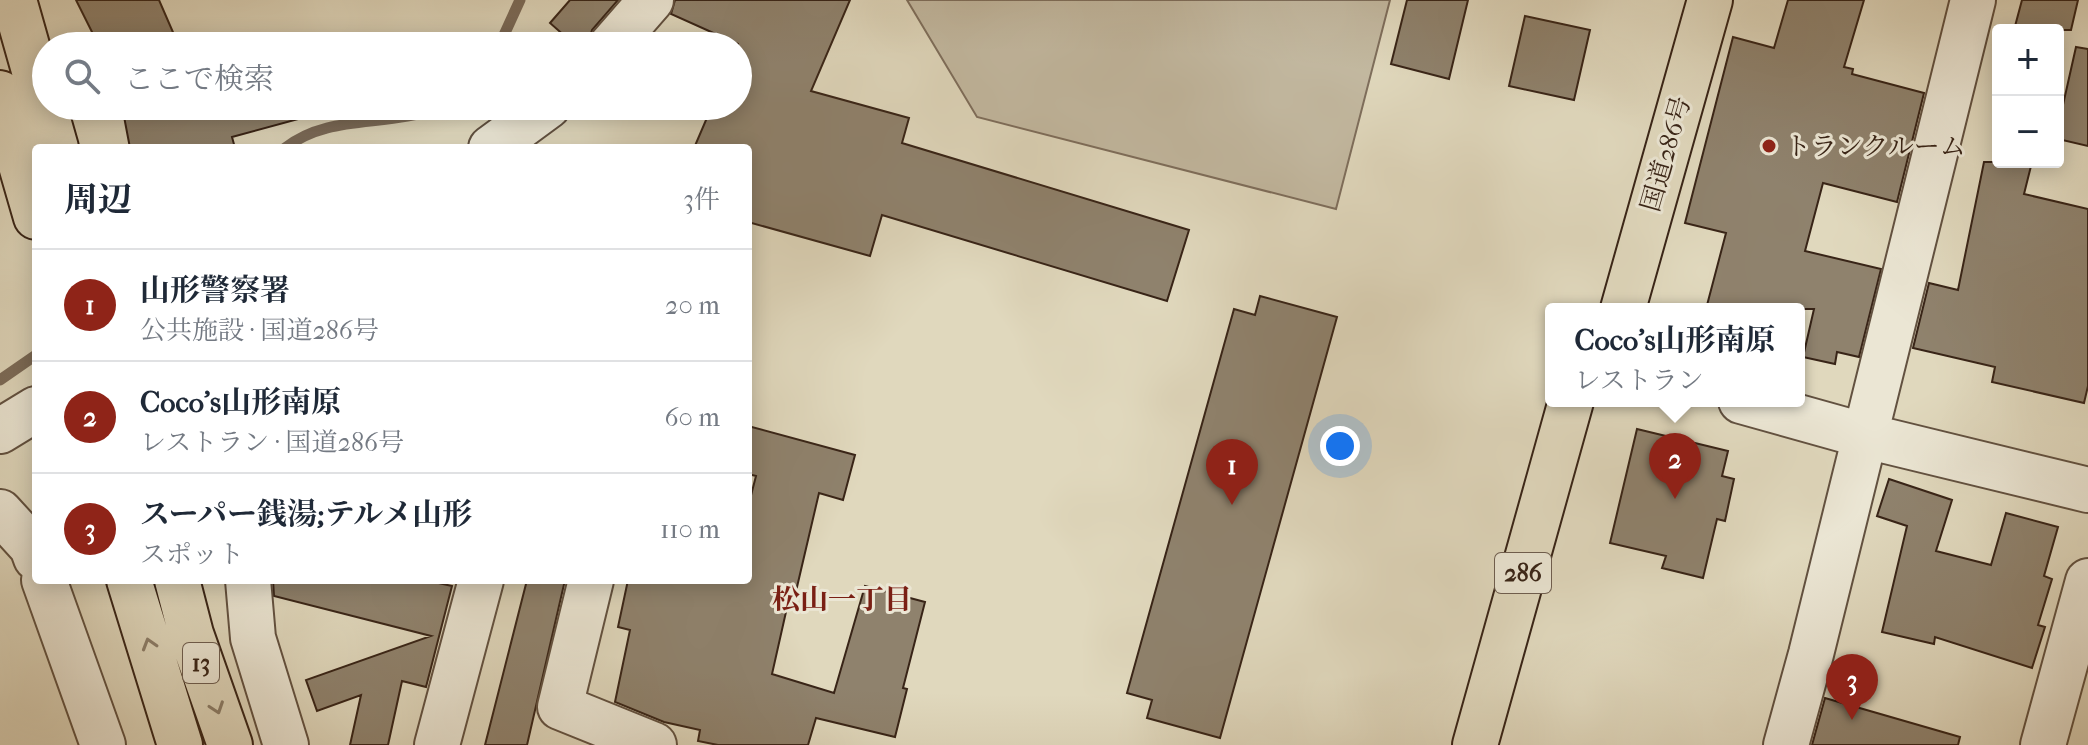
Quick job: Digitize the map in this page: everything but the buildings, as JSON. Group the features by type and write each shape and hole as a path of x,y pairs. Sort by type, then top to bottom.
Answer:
{"highway":[{"path":"14,0 32,63"},
{"name":"国道286号","path":"1599,303 1681,0"},
{"name":"国道286号","path":"1625,303 1710,0"},
{"path":"0,93 32,203"},
{"path":"48,120 55,144"},
{"name":"286","path":"1475,745 1569,407"},
{"name":"286","path":"1503,745 1595,407"},
{"name":"13","path":"130,584 180,745"},
{"name":"13","path":"178,584 191,634 230,745"}],"street":[{"path":"623,32 651,0"},
{"path":"1786,745 1973,0"},
{"path":"496,144 529,120"},
{"path":"1762,407 1866,436 2088,490"},
{"path":"0,431 32,411"},
{"path":"0,512 32,547"},
{"path":"2043,745 2088,581"},
{"path":"45,584 103,745"},
{"path":"248,584 253,638 286,745"},
{"path":"437,745 480,584"},
{"path":"590,584 560,707 654,745"}],"shaded area":[{"path":"907,0 1390,0 1336,209 977,117"}],"waterway":[{"path":"505,32 520,0"},
{"path":"292,144 322,129 379,120"},
{"path":"0,380 32,358"}],"place":[{"name":"トランクルーム","path":"1769,146"},
{"name":"Coco’s山形南原","path":"1675,499"},
{"name":"山形警察署","path":"1232,505"},
{"name":"スーパー銭湯;テルメ山形","path":"1852,720"}],"district":[{"name":"松山一丁目","path":"842,599"}]}
